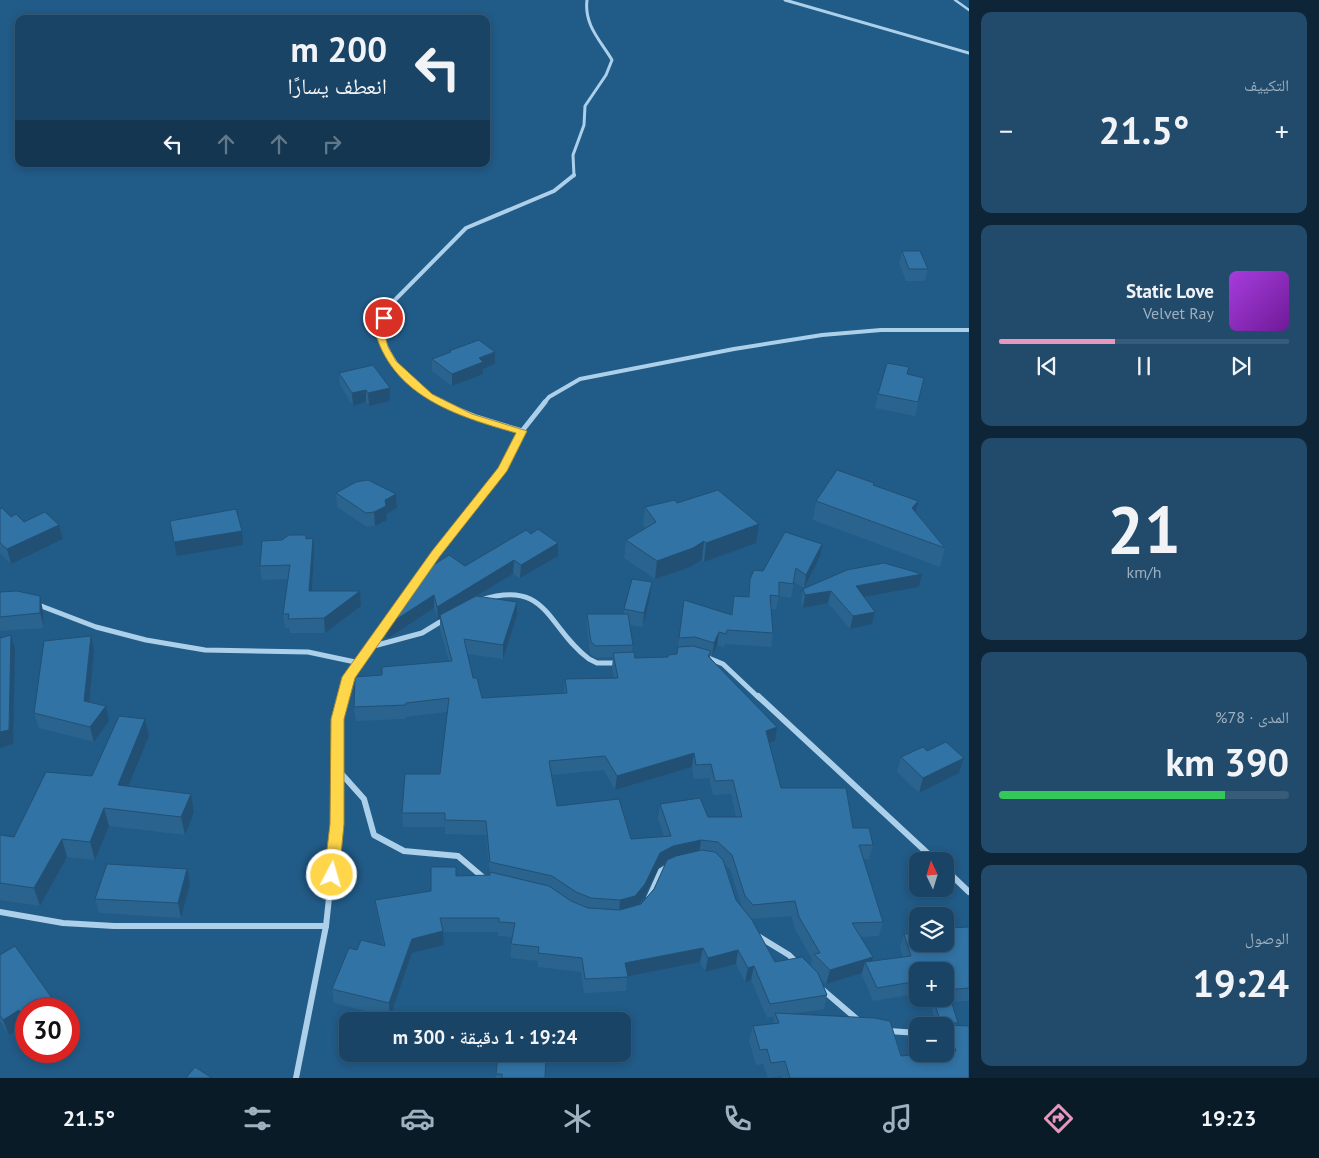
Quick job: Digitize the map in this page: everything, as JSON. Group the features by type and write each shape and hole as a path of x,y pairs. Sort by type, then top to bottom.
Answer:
{"street":[{"path":"522,431 468,416 428,396 392,363 383,347 378,328 389,306 466,228 502,211 554,191 574,176 573,155 584,125 585,106 606,76 612,60 588,24 585,10 587,0"},
{"path":"785,0 969,53"},
{"path":"403,600 436,554 503,469 522,431 549,397 580,379 824,335 899,328 969,330"},
{"path":"476,603 501,592 522,593 545,612 583,654 594,662 628,661"},
{"path":"25,601 50,608 96,627 146,640 205,650 308,652 360,663"},
{"path":"370,646 422,632 455,614"},
{"path":"296,1078 326,926 337,824 337,719 349,677 392,616"},
{"path":"701,656 723,664 926,852"},
{"path":"338,770 364,799 374,835 404,851 458,856 478,874 494,883"},
{"path":"642,908 648,901 661,871 681,863"},
{"path":"954,878 969,892"},
{"path":"0,912 63,923 114,926 326,926"},
{"path":"752,930 757,936 790,955 801,968"},
{"path":"819,986 853,1017 868,1026"},
{"path":"885,1031 909,1032"}],"lane":[{"path":"955,0 969,10"}],"building":[{"path":"902,251 920,251 928,269 909,269"},
{"path":"479,340 495,352 479,358 483,362 452,374 432,359 451,352 449,351"},
{"path":"887,363 909,367 907,374 924,378 918,402 878,394"},
{"path":"373,365 390,388 368,393 366,390 352,393 339,373"},
{"path":"837,470 918,501 912,508 945,548 816,501"},
{"path":"368,480 396,494 385,500 386,506 374,512 366,513 336,493 356,482"},
{"path":"718,490 759,524 706,543 704,541 693,548 657,561 626,540 656,522 645,507 675,500 677,503"},
{"path":"2,508 11,517 16,514 24,522 45,512 59,525 7,549 0,543 0,509"},
{"path":"236,509 242,531 174,542 170,521"},
{"path":"538,529 558,543 521,565 514,560 437,607 434,595 389,624 385,625 383,622 419,581 415,578 416,576 449,555 465,566 526,530 531,534"},
{"path":"785,532 822,544 806,575 796,568 793,584 779,582 779,596 770,595 773,633 727,630 726,634 719,632 714,643 695,637 679,638 684,600 732,615 734,596 749,597 750,579 754,570 763,571"},
{"path":"289,535 306,535 306,539 313,538 309,591 360,591 324,618 288,619 289,614 283,614 290,565 260,566 262,541 282,540"},
{"path":"884,563 922,574 856,586 875,612 853,616 831,591 805,595 803,589 847,570"},
{"path":"632,579 652,582 644,613 624,609"},
{"path":"17,591 40,596 40,613 0,617 0,592"},
{"path":"476,596 517,602 503,645 464,639 473,678 477,678 482,698 567,693 565,679 618,678 613,653 634,652 635,658 668,657 668,655 677,654 678,647 693,646 711,651 708,656 777,727 766,731 781,788 846,788 853,828 869,828 873,845 859,845 883,922 852,923 873,957 830,970 814,954 820,953 799,917 795,901 753,905 745,896 732,855 718,842 701,840 673,846 660,853 645,884 635,896 620,900 591,898 576,892 552,876 490,862 486,821 445,820 445,813 402,813 405,774 440,774 449,698 406,703 406,705 354,707 355,677 382,675 382,667 452,661 440,615","holes":["694,753 696,765 711,764 715,781 733,780 742,817 708,817 700,798 660,804 671,836 631,839 619,799 557,806 549,761 605,756 617,776"]},
{"path":"587,614 628,614 633,645 596,646 591,642"},
{"path":"11,635 9,730 0,732 0,638"},
{"path":"91,636 84,701 106,706 90,727 34,713 44,641"},
{"path":"119,716 145,719 118,785 191,794 181,817 104,808 90,842 62,839 34,888 0,883 0,835 14,837 46,772 92,776"},
{"path":"946,742 964,758 923,778 901,757 923,747 927,751"},
{"path":"702,850 715,852 723,860 736,900 752,920 775,962 802,957 818,973 827,995 770,1004 754,966 748,968 738,950 708,958 703,948 625,963 628,977 585,979 582,958 538,953 539,947 511,944 515,923 499,922 499,918 440,918 443,931 412,939 389,1003 332,989 349,948 357,950 361,940 385,946 375,900 431,891 431,867 456,867 456,876 490,875 490,872 549,886 571,901 588,908 620,910 641,904 654,889 667,860"},
{"path":"107,864 187,869 178,903 95,899"},
{"path":"969,927 969,988 954,989 954,962 909,962 909,983 877,988 865,962 911,956 910,952 954,952 954,928"},
{"path":"904,934 909,934 909,950"},
{"path":"15,946 52,998 15,998 15,1012 3,1020 0,1015 0,955"},
{"path":"936,1007 953,1007 958,1023 954,1023 954,1017 939,1017"},
{"path":"775,1013 874,1018 890,1021 901,1056 909,1055 909,1062 954,1062 954,1051 956,1051 954,1045 954,1025 969,1026 969,1078 790,1078 785,1061 771,1063 767,1049 760,1050 753,1026 779,1023"},
{"path":"497,1062 546,1062 545,1078 502,1078 502,1074 496,1074"},
{"path":"195,1067 212,1078 186,1078"}],"route":[{"path":"332,875 337,824 337,719 349,677 436,554 503,469 522,431 468,416 448,408 428,396 392,363 383,347 378,328 384,318"}]}
